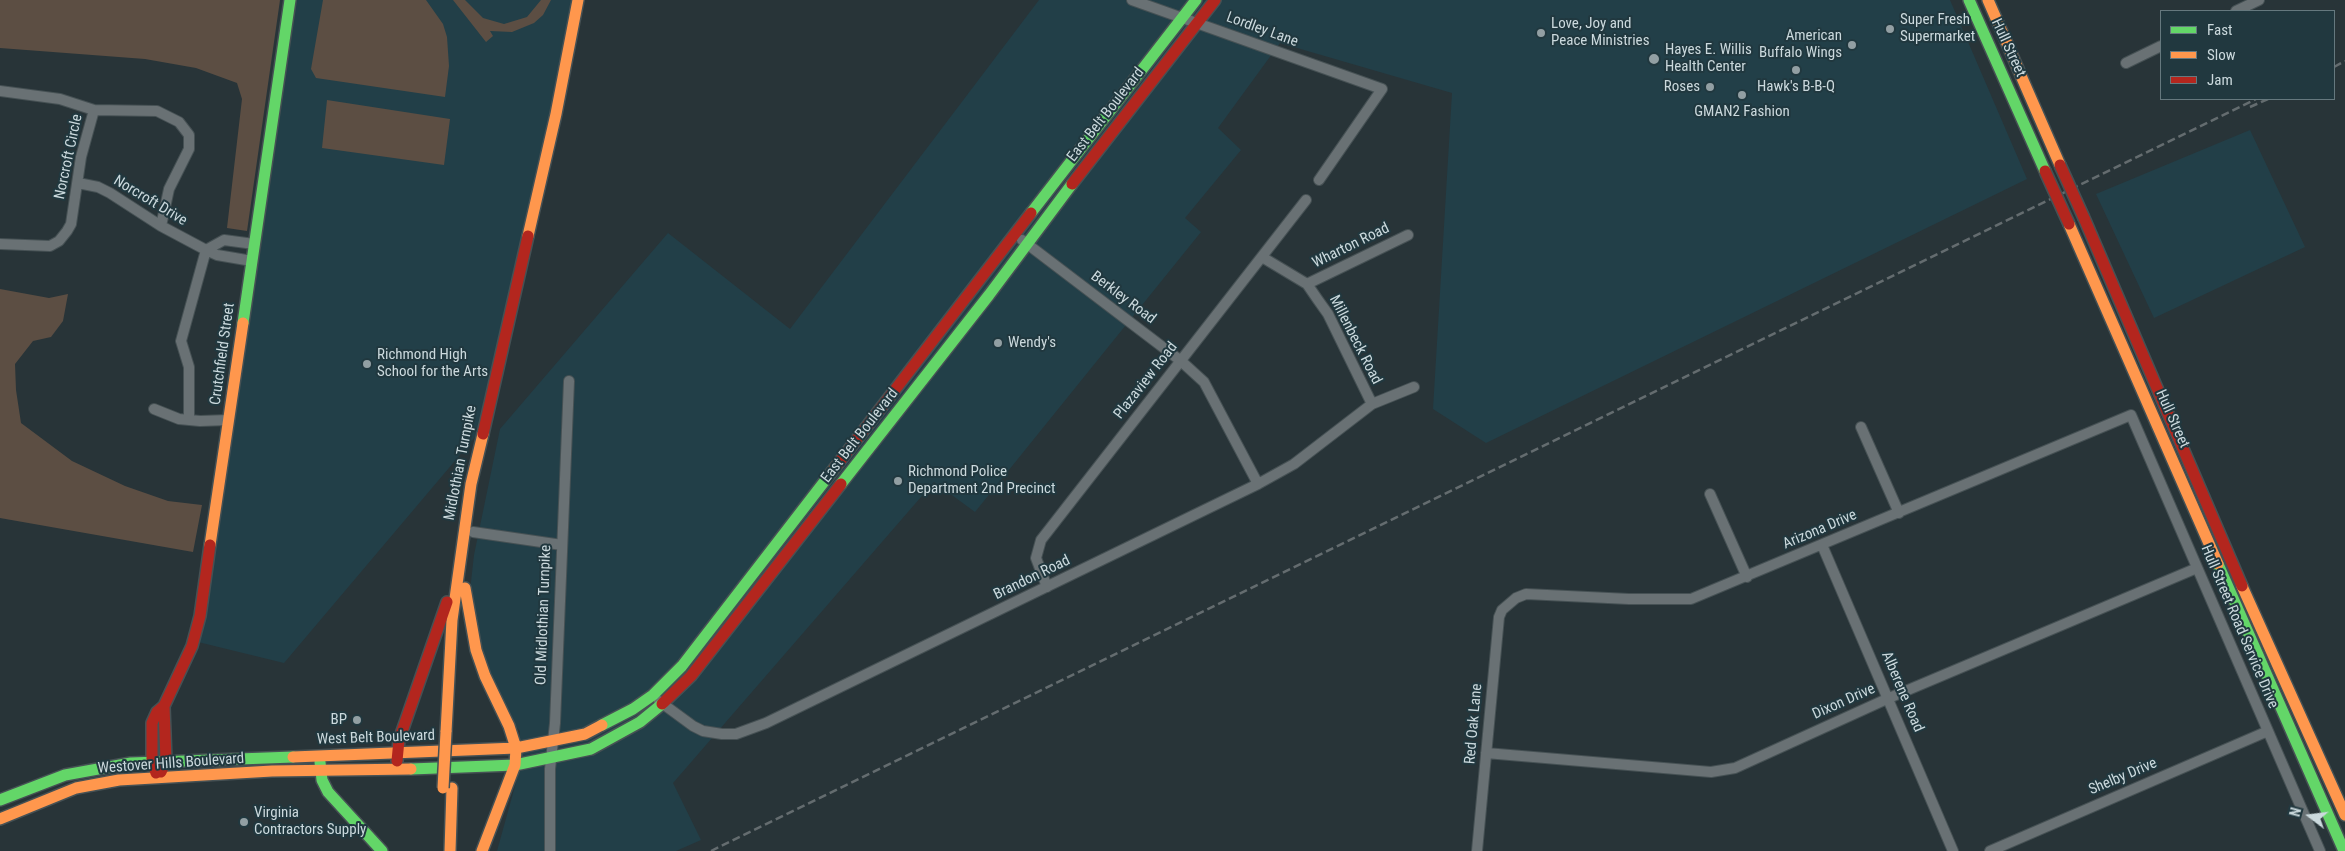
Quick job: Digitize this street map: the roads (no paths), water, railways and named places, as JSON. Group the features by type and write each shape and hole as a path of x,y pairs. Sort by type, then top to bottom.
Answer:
{"main road":[{"name":"Crutchfield Street","path":"158,778 166,761 164,706 197,630 290,0"},
{"name":"Midlothian Turnpike","path":"450,851 448,788 457,575 480,440 556,114 578,0"},
{"name":"Midlothian Turnpike","path":"450,732 465,588 473,532 493,427 572,91 584,26 585,0"},
{"name":"East Belt Boulevard","path":"447,751 516,748 548,744 603,726 629,712 653,695 682,666 1196,0"},
{"name":"East Belt Boulevard","path":"448,768 515,765 584,751 606,742 640,722 664,704 691,676 839,487 1215,0"},
{"name":"Hull Street","path":"1969,0 2344,851"},
{"name":"Hull Street","path":"1988,0 2084,218 2227,553 2345,815"},
{"path":"397,769 396,752 457,575"},
{"path":"465,588 476,650 484,676 509,726 516,748 515,765 482,851"},
{"name":"Crutchfield Street","path":"158,778 152,762 152,723 157,712 164,706"},
{"path":"509,726 522,737 548,744"},
{"name":"West Belt Boulevard","path":"306,756 447,751"},
{"path":"320,755 321,770 328,792 382,851"},
{"name":"Westover Hills Boulevard","path":"0,800 35,785 80,771 166,761 306,756"},
{"name":"West Belt Boulevard","path":"321,770 448,768"},
{"name":"Westover Hills Boulevard","path":"0,819 76,788 119,780 321,770"},
{"name":"Midlothian Turnpike","path":"440,851 448,788"}],"street":[{"name":"Lordley Lane","path":"1132,0 1382,89 1319,180"},
{"path":"2238,10 2260,0"},
{"path":"2126,63 2160,46"},
{"name":"Norcroft Circle","path":"0,91 60,99 94,110 81,157 71,224 59,241 50,246 0,244"},
{"path":"94,110 112,112 150,110 164,112 179,122 188,135 189,149 169,190 161,226"},
{"name":"Norcroft Drive","path":"78,183 98,187 110,193 161,226 217,255 252,261"},
{"name":"Plazaview Road","path":"1047,587 1036,558 1040,540 1306,200"},
{"name":"Berkley Road","path":"1015,234 1181,361 1210,390 1258,484"},
{"name":"Wharton Road","path":"1306,284 1408,235"},
{"path":"189,420 189,367 181,341 206,250 224,240 254,244"},
{"name":"Millenbeck Road","path":"1262,258 1306,284 1328,314 1372,404"},
{"name":"Old Midlothian Turnpike","path":"550,851 552,758 548,744 562,545 569,381"},
{"name":"Brandon Road","path":"653,695 693,726 703,731 736,734 766,723 1258,484 1294,464 1372,404 1414,387"},
{"path":"154,409 169,416 189,420 228,420"},
{"name":"Arizona Drive","path":"1508,604 1526,594 1691,599 1748,577 2131,415"},
{"name":"Hull Street Road Service Drive","path":"2131,415 2320,851"},
{"path":"1861,427 1899,513"},
{"path":"1710,494 1748,577"},
{"path":"473,532 562,545"},
{"name":"Alberene Road","path":"1822,545 1953,851"},
{"name":"Dixon Drive","path":"1486,753 1711,772 1736,768 1889,698 2197,568"},
{"name":"Red Oak Lane","path":"1477,851 1499,617 1508,604"},
{"name":"Shelby Drive","path":"1990,851 2268,731"}],"railway":[{"path":"2335,66 2345,61"},
{"path":"711,851 2254,100"},
{"path":"2250,107 2266,100"}],"place":[{"name":"Super Fresh Supermarket","path":"1890,29"},
{"name":"Love, Joy and Peace Ministries","path":"1541,33"},
{"name":"American Buffalo Wings","path":"1852,45"},
{"name":"Hayes E. Willis Health Center","path":"1654,59"},
{"name":"Hawk's B-B-Q","path":"1796,70"},
{"name":"Roses","path":"1710,87"},
{"name":"GMAN2 Fashion","path":"1742,95"},
{"name":"Wendy's","path":"998,343"},
{"name":"Richmond High School for the Arts","path":"367,364"},
{"name":"Richmond Police Department 2nd Precinct","path":"898,481"},
{"name":"BP","path":"357,720"},
{"name":"Virginia Contractors Supply","path":"244,822"}]}
